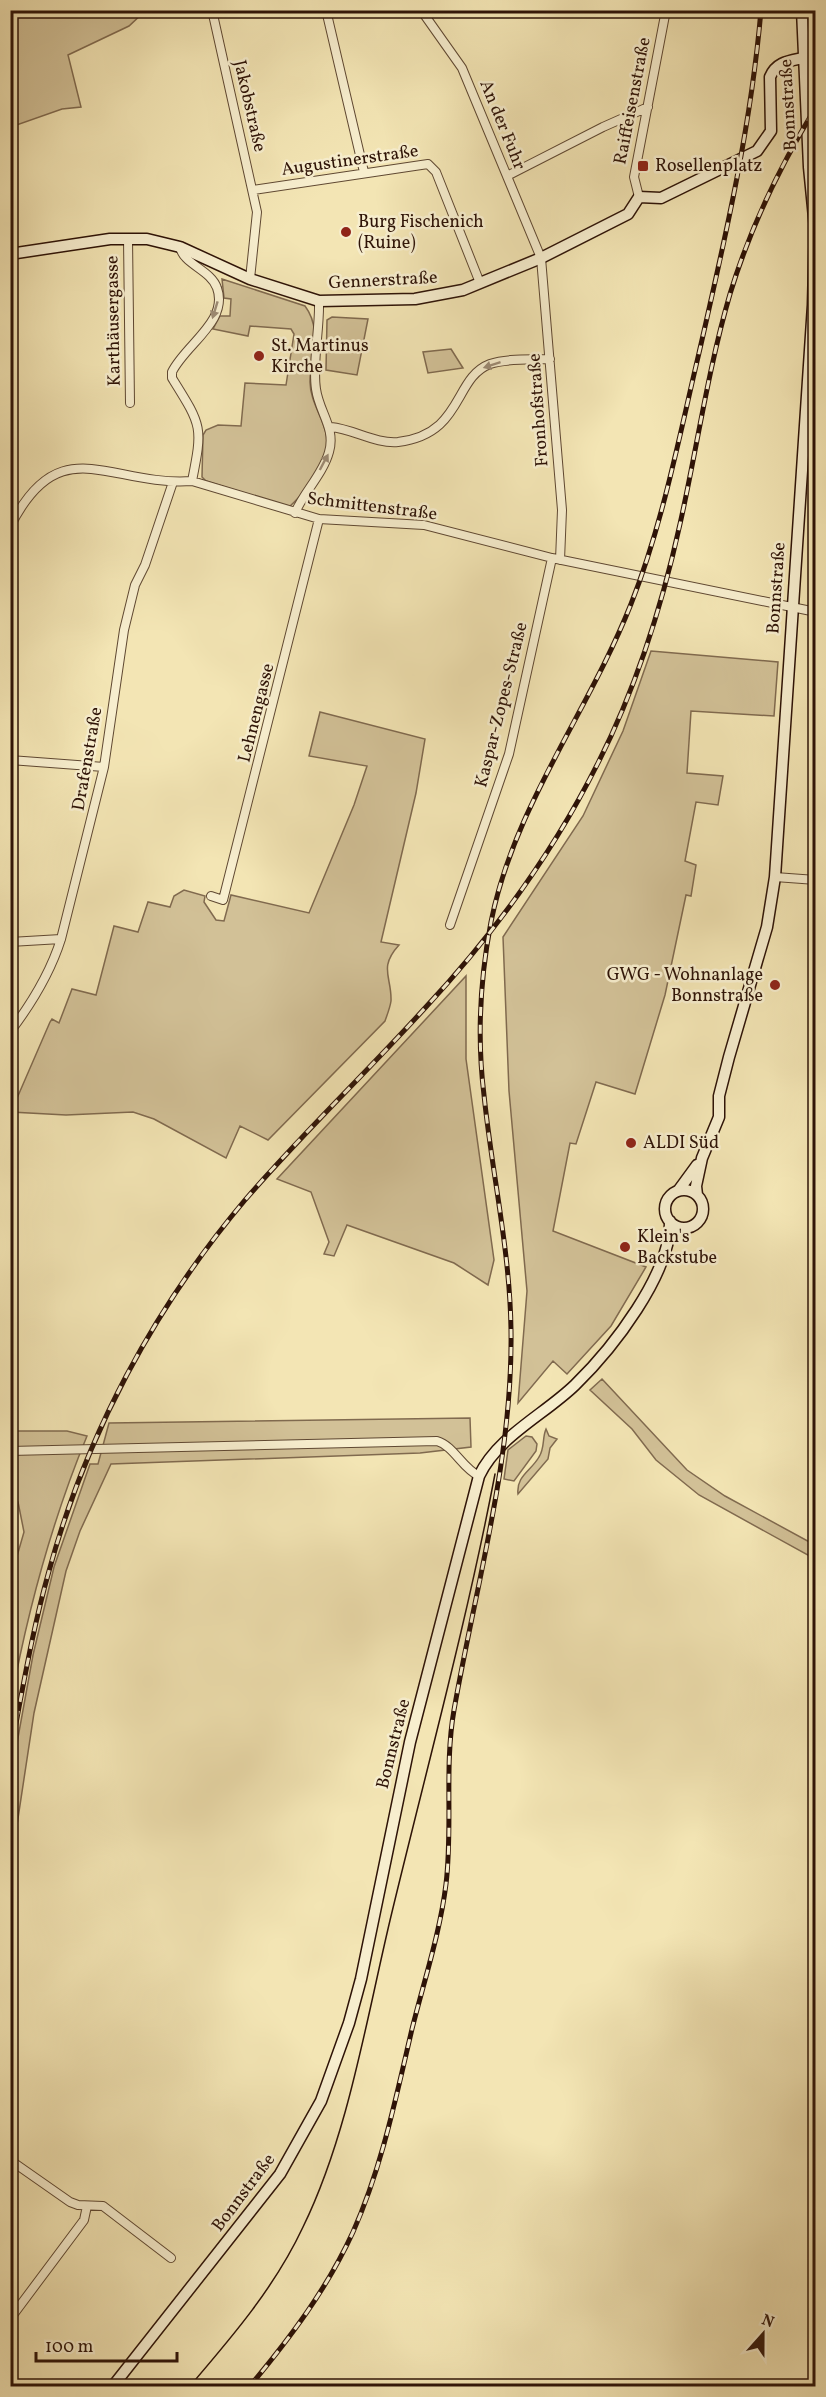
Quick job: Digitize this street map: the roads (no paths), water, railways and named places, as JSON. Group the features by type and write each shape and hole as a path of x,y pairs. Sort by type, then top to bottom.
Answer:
{"main road":[{"name":"Bonnstraße","path":"697,1195 696,1186 702,1158 719,1117 719,1095 767,927 775,877 791,608 813,305 815,228 803,58 802,10"},
{"path":"639,197 661,198 757,151 771,131 770,77 773,69 779,64 803,58"},
{"name":"Gennerstraße","path":"10,254 128,238 180,247 250,279 319,301 415,299 452,292 480,283 541,258 628,214 639,197"},
{"name":"Bonnstraße","path":"678,1191 702,1158"},
{"path":"688,1190 697,1195 703,1211 698,1222 687,1227 675,1225 670,1221 666,1203 678,1191 688,1190"},
{"name":"Bonnstraße","path":"113,2386 280,2174 302,2140 333,2071 361,1979 408,1754 479,1476 491,1454 575,1385 618,1336 637,1308 667,1246 670,1221"},
{"name":"Bonnstraße","path":"667,1246 687,1227"}],"street":[{"name":"Jakobstraße","path":"212,10 254,190 257,212 250,279"},
{"path":"326,10 364,172"},
{"name":"An der Fuhr","path":"421,10 462,68 541,258"},
{"name":"Raiffeisenstraße","path":"639,197 634,177 666,10"},
{"path":"507,176 613,122 648,107"},
{"name":"Augustinerstraße","path":"254,190 420,164 432,166 480,283"},
{"name":"Karthäusergasse","path":"128,238 130,403"},
{"path":"180,247 186,257 216,284 219,294 217,311 209,325 172,372 172,378 198,420 199,444 192,481"},
{"name":"Fronhofstraße","path":"541,258 562,510 556,559"},
{"path":"295,513 329,453 331,427 319,405 315,388 319,301"},
{"path":"331,427 389,442 415,438 446,421 473,379 485,367 498,362 550,360"},
{"name":"Schmittenstraße","path":"10,527 27,496 37,485 62,471 99,470 173,482 192,481 319,519 424,525 556,559 816,612"},
{"name":"Drafenstraße","path":"10,1032 42,986 61,939 104,767 124,630 135,585 145,565 173,482"},
{"name":"Lehnengasse","path":"211,896 223,900 287,657 319,519"},
{"name":"Kaspar-Zopes-Straße","path":"450,925 508,754 556,559"},
{"path":"10,760 104,767"},
{"path":"775,877 816,880"},
{"path":"10,942 61,939"},
{"path":"10,1451 437,1441 444,1443 464,1465 479,1476"},
{"path":"10,2160 70,2202 87,2206 103,2206 171,2258"},
{"path":"10,2319 84,2220 87,2206"}],"tram line":[{"path":"190,2386 237,2330 266,2291 292,2249 319,2191 333,2153 355,2073 459,1639 495,1474"}],"railway":[{"path":"250,2386 320,2293 353,2232 372,2182 387,2132 440,1921 448,1862 451,1731 500,1474 510,1378 510,1300 482,1074 481,1008 487,943 502,880 517,839 553,760 614,644 631,604 652,542 677,448 727,225 751,97 761,10"},
{"path":"10,1755 37,1616 64,1520 103,1422 153,1329 181,1284 245,1200 425,1008 498,922 562,829 612,735 647,646 665,585 680,524 715,351 738,269 767,198 816,107"}],"place":[{"name":"Rosellenplatz","path":"643,166"},
{"name":"Burg Fischenich (Ruine)","path":"346,232"},
{"name":"St. Martinus Kirche","path":"259,356"},
{"name":"GWG - Wohnanlage Bonnstraße","path":"775,985"},
{"name":"ALDI Süd","path":"631,1143"},
{"name":"Klein's Backstube","path":"625,1247"}]}
